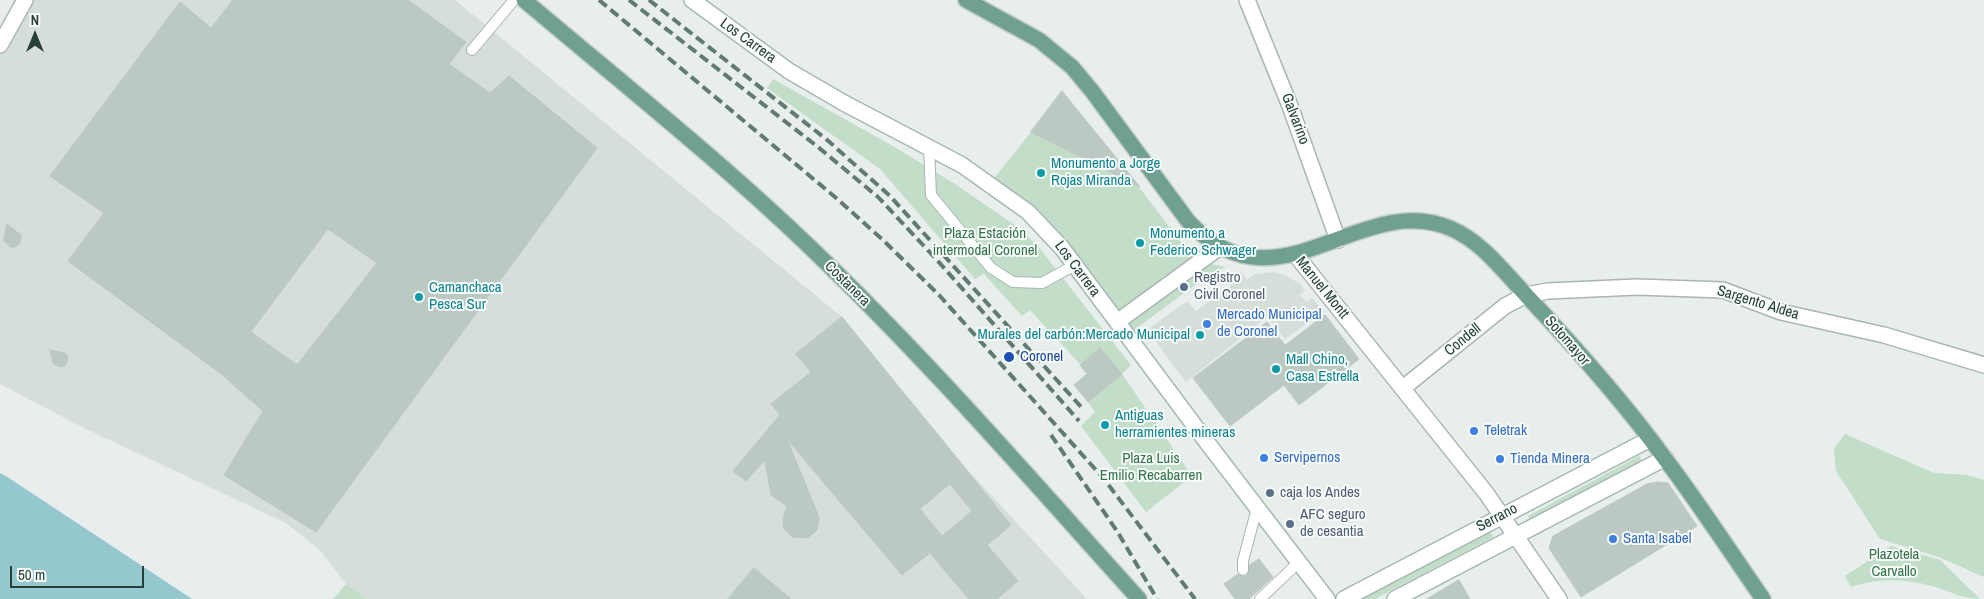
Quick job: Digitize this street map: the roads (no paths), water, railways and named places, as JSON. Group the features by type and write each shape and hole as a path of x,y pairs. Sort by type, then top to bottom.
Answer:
{"main road":[{"name":"Costanera","path":"524,0 740,183 814,251 911,351 1140,599"},
{"name":"Manuel Montt","path":"966,0 1026,32 1060,55 1092,91 1188,221 1202,235 1220,247 1259,258 1295,254"},
{"name":"Sotomayor","path":"1295,254 1397,222 1436,223 1467,237 1479,246 1526,295 1585,361 1650,439 1763,599"}],"street":[{"path":"2,36 25,0"},
{"name":"Los Carrera","path":"692,0 808,83 930,147 978,175 1028,212 1047,230 1075,265 1298,564 1327,599"},
{"name":"Galvarino","path":"1247,0 1290,106 1338,240"},
{"path":"1117,322 1220,247"},
{"name":"Manuel Montt","path":"1295,254 1403,388 1518,536 1560,599"},
{"name":"Sargento Aldea","path":"1526,295 1548,291 1637,287 1723,290 1781,312 1884,335 1984,365"},
{"name":"Condell","path":"1403,388 1505,306 1526,295"},
{"name":"Serrano","path":"1344,599 1650,439"},
{"name":"Serrano","path":"1395,599 1665,458"}],"lane":[{"path":"472,50 514,0"},
{"path":"930,147 931,196 991,268 1013,282 1042,282 1075,265"},
{"path":"1243,570 1243,561 1257,508"},
{"path":"1257,598 1298,564"}],"water":[{"path":"0,473 9,478 192,599 0,599"}],"railway":[{"path":"599,0 835,197 884,241 939,295 1104,479 1195,599"},
{"path":"629,0 818,147 878,197 937,260 1079,421"},
{"path":"649,0 826,139 890,196 1083,409"},
{"path":"1051,435 1117,531 1157,599"}],"place":[{"name":"Monumento a Jorge Rojas Miranda","path":"1041,173"},
{"name":"Monumento a Federico Schwager","path":"1140,243"},
{"name":"Registro Civil Coronel","path":"1184,287"},
{"name":"Camanchaca Pesca Sur","path":"419,297"},
{"name":"Mercado Municipal de Coronel","path":"1207,324"},
{"name":"Murales del carbón:Mercado Municipal","path":"1200,335"},
{"name":"Coronel","path":"1009,357"},
{"name":"Mall Chino, Casa Estrella","path":"1276,369"},
{"name":"Antiguas herramientes mineras","path":"1105,425"},
{"name":"Teletrak","path":"1474,431"},
{"name":"Servipernos","path":"1264,458"},
{"name":"Tienda Minera","path":"1500,459"},
{"name":"caja los Andes","path":"1270,493"},
{"name":"AFC seguro de cesantia","path":"1290,524"},
{"name":"Santa Isabel","path":"1613,539"}],"park label":[{"name":"Plaza Estación intermodal Coronel","path":"985,242"},
{"name":"Plaza Luis Emilio Recabarren","path":"1151,468"},
{"name":"Plazotela Carvallo","path":"1894,564"}]}
